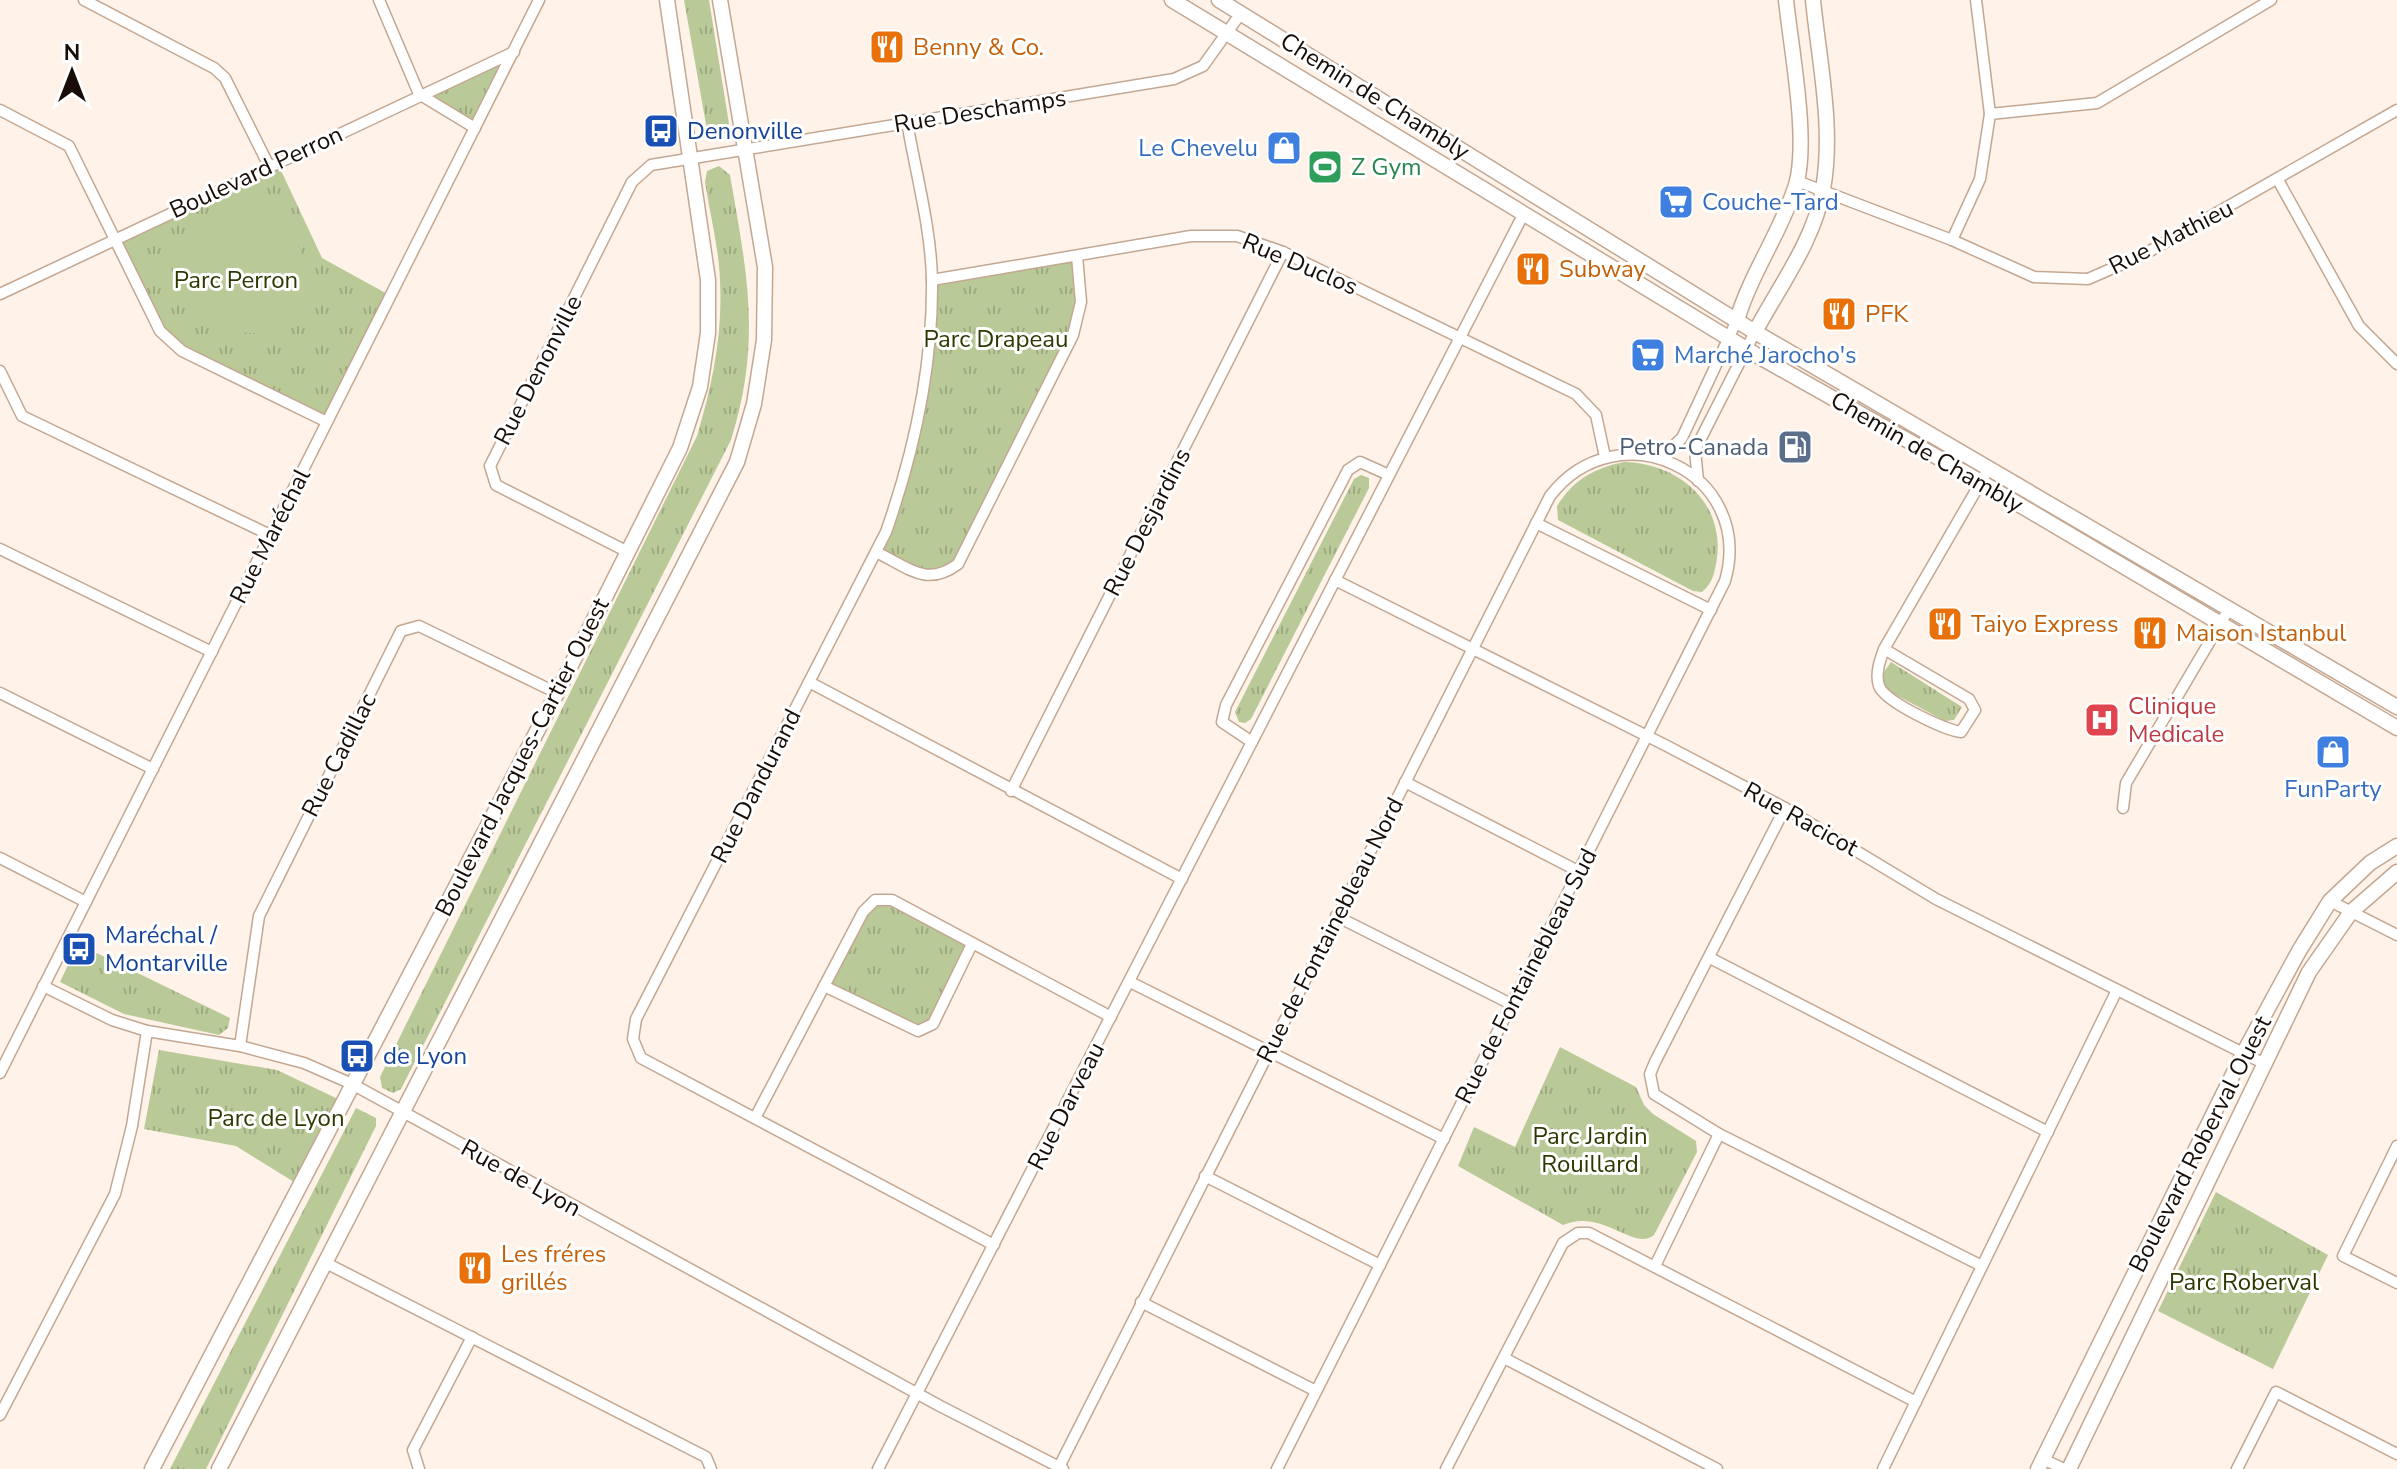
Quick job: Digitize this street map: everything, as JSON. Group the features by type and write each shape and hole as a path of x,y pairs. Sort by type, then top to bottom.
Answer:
{"main road":[{"name":"Boulevard Jacques-Cartier Ouest","path":"152,1469 557,693 680,448 700,387 708,333 708,280 667,0"},
{"path":"219,1469 737,462 754,404 764,340 765,267 720,0"},
{"name":"Chemin de Chambly","path":"1172,0 1746,349 2229,609 2397,707"},
{"name":"Chemin de Chambly","path":"1219,0 1985,475 2220,626 2397,728"},
{"path":"1737,320 1745,295 1782,223 1797,181 1800,138 1786,0"},
{"path":"1755,332 1808,232 1823,191 1827,143 1813,0"},
{"name":"Boulevard Roberval Ouest","path":"2041,1464 2243,1054 2330,901 2370,863 2397,846"},
{"name":"Boulevard Roberval Ouest","path":"2067,1469 2309,972 2351,912 2397,872"}],"street":[{"path":"84,0 214,68 225,78 269,166"},
{"path":"379,0 419,94 475,128"},
{"name":"Rue Maréchal","path":"0,1073 539,0"},
{"path":"1952,240 1980,179 1990,114 1976,0"},
{"path":"1990,114 2097,103 2271,0"},
{"name":"Rue Deschamps","path":"689,160 1174,79 1203,66 1241,13"},
{"name":"Boulevard Perron","path":"0,294 419,94 514,52"},
{"path":"0,110 69,146 117,238 160,331 182,351 327,422"},
{"name":"Rue Mathieu","path":"1797,181 1952,240 2034,277 2088,279 2143,255 2397,110"},
{"name":"Rue Dandurand","path":"907,122 932,280 927,356 910,464 876,552 636,1019 633,1039 641,1058 994,1245"},
{"name":"Rue Denonville","path":"628,552 496,485 490,466 632,182 651,165 689,160"},
{"path":"2278,180 2359,326 2397,364"},
{"name":"Rue Darveau","path":"878,1469 1523,215"},
{"name":"Rue Duclos","path":"932,280 1191,236 1237,236 1283,252 1581,397 1596,415 1605,457"},
{"name":"Rue Desjardins","path":"1011,791 1283,252"},
{"path":"876,552 925,576 942,576 958,564 1073,335 1081,302 1077,256"},
{"path":"1650,455 1668,451 1682,438 1737,320"},
{"path":"1698,481 1695,450 1755,332"},
{"path":"0,371 22,416 270,535"},
{"path":"1650,455 1682,468 1698,481"},
{"name":"Rue de Fontainebleau Nord","path":"1061,1468 1141,1302 1550,496 1566,478 1605,457 1650,455"},
{"path":"1252,742 1225,726 1222,712 1348,470 1360,462 1389,475"},
{"path":"1884,649 1969,699 1975,710 1961,732 1946,730 1884,693 1878,680 1884,649 1985,475"},
{"name":"Rue de Fontainebleau Sud","path":"1277,1469 1711,610 1728,570 1729,542 1722,511 1698,481"},
{"path":"1536,523 1711,610"},
{"path":"0,549 212,652"},
{"name":"Rue Racicot","path":"1335,580 1647,736 1785,808 1936,899 2265,1064"},
{"path":"2123,808 2126,783 2229,609"},
{"name":"Rue Cadillac","path":"240,1046 259,916 401,631 419,626 557,693"},
{"path":"809,682 1182,879"},
{"path":"0,693 153,769"},
{"path":"1405,782 1578,871"},
{"path":"1785,808 1655,1062 1650,1084 1661,1101 1719,1134 1982,1266"},
{"path":"0,858 86,902"},
{"path":"755,1118 863,912 875,900 892,900 1111,1017"},
{"path":"2330,901 2397,935"},
{"path":"1336,916 1511,1004"},
{"path":"824,986 918,1031 933,1024 972,944"},
{"path":"1710,958 2048,1132"},
{"path":"1130,982 1444,1139"},
{"name":"Rue de Lyon","path":"43,986 112,1020 147,1031 240,1046 304,1063 352,1084 919,1394 1061,1468"},
{"path":"1883,1469 2117,990"},
{"path":"0,1415 115,1194 132,1126 147,1031"},
{"path":"1655,1266 1719,1134"},
{"path":"2397,1146 2343,1256 2397,1283"},
{"path":"1205,1176 1380,1265"},
{"path":"1446,1469 1569,1237 1589,1233 1916,1402"},
{"path":"326,1263 706,1457 711,1469"},
{"path":"1141,1302 1316,1391"},
{"path":"419,1469 413,1450 472,1337"},
{"path":"1504,1358 1717,1469"},
{"path":"2237,1469 2276,1392 2397,1454"},
{"path":"2041,1464 2067,1469"}],"green space":[{"path":"684,0 709,0 729,124 724,138 710,137 707,130"},
{"path":"514,52 475,128 419,94"},
{"name":"Parc Perron","path":"277,162 322,258 391,296 327,422 182,351 160,331 117,238"},
{"path":"719,166 730,175 742,244 748,307 746,371 731,440 401,1089 393,1093 382,1088 380,1077 697,436 712,379 720,321 719,269 705,182 707,171"},
{"path":"274,193 324,303 262,334 224,331 191,306 167,246"},
{"name":"Parc Drapeau","path":"1077,256 1081,302 1073,335 958,564 925,576 876,552 910,464 927,356 932,280"},
{"path":"1624,462 1662,469 1693,489 1705,503 1713,519 1717,558 1711,581 1702,592 1693,591 1558,520 1557,506 1577,482 1603,468"},
{"path":"1361,475 1369,478 1369,488 1251,719 1245,723 1239,722 1235,712 1354,479"},
{"path":"1891,662 1962,707 1954,720 1945,721 1883,688 1881,676"},
{"path":"875,900 892,900 972,944 933,1024 918,1031 824,986"},
{"path":"78,944 230,1018 228,1028 219,1035 124,1014 60,982"},
{"name":"Parc Jardin Rouillard","path":"1560,1047 1636,1087 1644,1105 1653,1114 1696,1141 1697,1152 1654,1235 1646,1239 1591,1222 1563,1225 1458,1166 1474,1127 1515,1147"},
{"name":"Parc de Lyon","path":"159,1050 277,1070 338,1099 294,1182 236,1146 144,1129"},
{"path":"356,1108 376,1118 376,1126 206,1469 170,1469"},
{"name":"Parc Roberval","path":"2216,1192 2328,1255 2273,1369 2158,1311"}],"place":[{"name":"Benny & Co.","path":"887,47"},
{"name":"Denonville","path":"661,131"},
{"name":"Le Chevelu","path":"1284,148"},
{"name":"Z Gym","path":"1325,167"},
{"name":"Couche-Tard","path":"1676,202"},
{"name":"Subway","path":"1533,269"},
{"name":"PFK","path":"1839,314"},
{"name":"Marché Jarocho's","path":"1648,355"},
{"name":"Petro-Canada","path":"1795,447"},
{"name":"Taiyo Express","path":"1945,624"},
{"name":"Maison Istanbul","path":"2150,633"},
{"name":"Clinique Medicale","path":"2102,720"},
{"name":"FunParty","path":"2333,752"},
{"name":"Maréchal / Montarville","path":"79,949"},
{"name":"de Lyon","path":"357,1056"},
{"name":"Les fréres grillés","path":"475,1268"}]}
